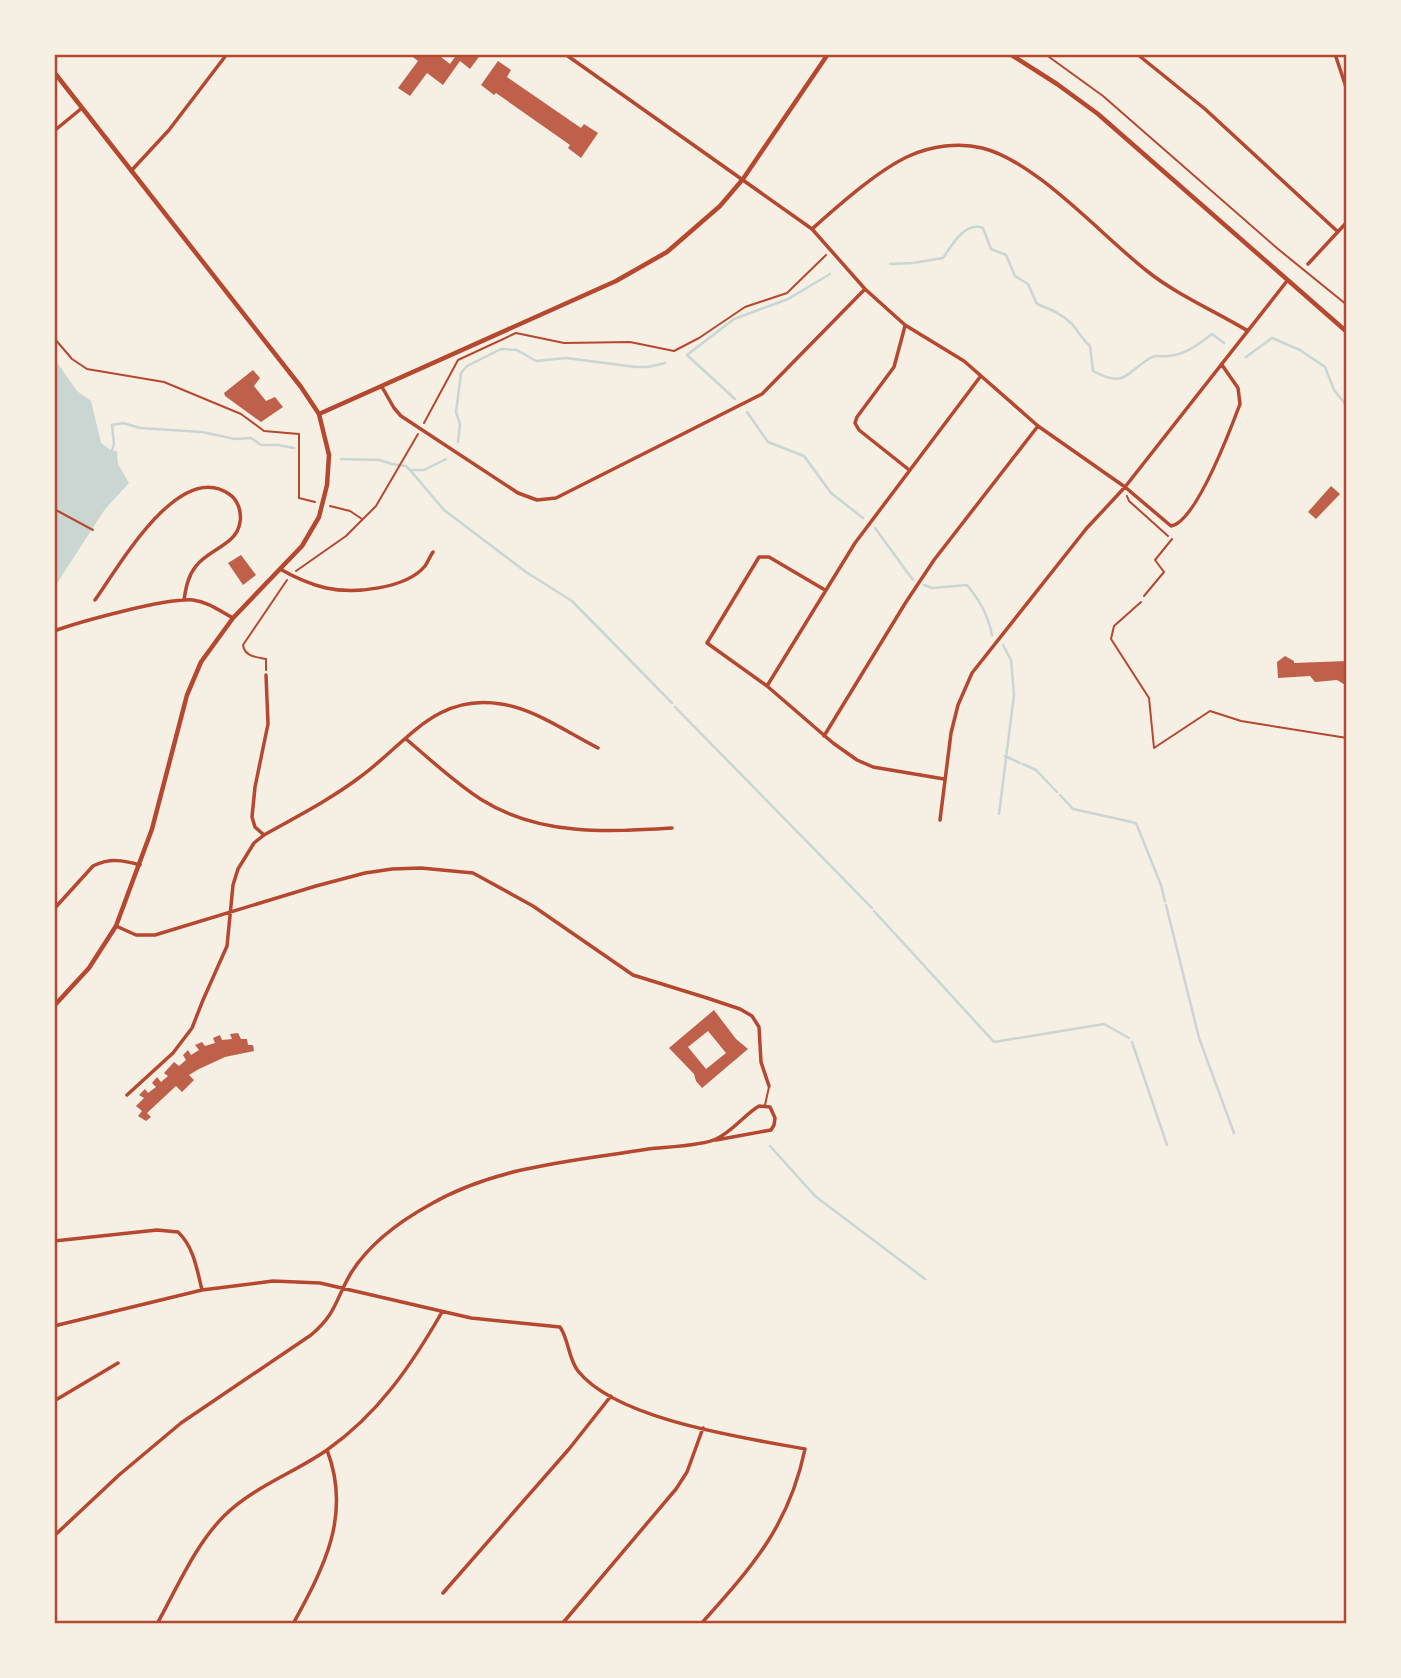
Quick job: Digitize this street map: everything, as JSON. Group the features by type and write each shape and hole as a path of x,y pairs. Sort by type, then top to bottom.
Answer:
{"main road":[{"path":"319,414 640,269 667,252 697,228 743,180 828,54"},
{"path":"1010,54 1098,114 1347,332"},
{"path":"54,72 277,356 319,414 329,455 323,504 319,517 302,546 233,618 205,655 187,695 141,866 116,926 89,968 54,1006"}],"street":[{"path":"131,171 169,130 227,54"},
{"path":"565,54 812,229 865,289 905,325 964,361 1038,426 1125,487 1167,525 1177,525 1200,495 1241,404 1238,388 1222,365"},
{"path":"1137,54 1205,109 1337,231"},
{"path":"1335,54 1347,90"},
{"path":"54,131 82,108"},
{"path":"812,229 883,172 910,155 944,146 981,148 1020,166 1049,187 1148,272 1248,331"},
{"path":"1308,264 1347,222"},
{"path":"940,820 951,733 958,705 972,673 1078,538 1125,487 1287,281"},
{"path":"382,386 394,408 420,430 518,493 537,500 556,498 762,394 865,289"},
{"path":"905,325 894,367 856,417 855,423 859,430 908,469"},
{"path":"767,687 855,543 908,469 980,377"},
{"path":"824,736 934,560 1038,426"},
{"path":"95,600 127,552 177,499 189,490 200,487 217,489 231,495 236,502 240,510 240,525 230,540 195,566 187,581 184,600"},
{"path":"279,569 299,580 327,588 375,589 405,580 417,573 433,552"},
{"path":"825,590 769,557 760,557 707,643 767,687 824,736 857,760 873,767 944,779"},
{"path":"54,631 112,615 184,600 201,602 233,618"},
{"path":"264,835 255,827 252,806 268,724 266,675"},
{"path":"127,1095 173,1053 192,1028 228,946 233,885 238,869 254,843 264,835 359,779 437,713 452,706 484,702 520,709 598,748"},
{"path":"406,739 480,799 520,819 568,830 672,828"},
{"path":"54,909 93,866 101,862 112,860 141,866"},
{"path":"116,926 136,935 155,935 340,879 378,871 421,868 469,872 533,906 633,975 740,1009 752,1016 759,1027 761,1062 769,1086"},
{"path":"54,1536 119,1475 181,1423 311,1335 333,1313 352,1272 382,1239 402,1222 456,1190 543,1165 716,1140 771,1130 775,1118 770,1107 752,1110 716,1140"},
{"path":"54,1241 157,1230 178,1232 188,1244 202,1290"},
{"path":"54,1326 202,1290 274,1281 320,1283 442,1312 504,1322 560,1327 579,1372 611,1396 656,1415 703,1428 805,1449 790,1502 768,1544 701,1624"},
{"path":"157,1624 211,1531 226,1514 244,1500 327,1450 384,1400 404,1374 442,1312"},
{"path":"54,1401 118,1363"},
{"path":"443,1593 569,1450 611,1396"},
{"path":"562,1624 676,1489 691,1461 703,1428"},
{"path":"293,1624 323,1566 332,1541 337,1485 327,1450"}],"lane":[{"path":"1144,596 1164,572 1154,560 1172,539"},
{"path":"765,1106 769,1086"}],"path":[{"path":"1045,54 1103,96 1278,249 1347,305"},
{"path":"296,571 346,536 376,506 458,360 516,333 564,343 630,342 674,351 699,338 745,307 787,293 817,265 830,248"},
{"path":"54,338 72,359 88,369 164,382 241,414 264,431 299,434 299,498 316,502"},
{"path":"1125,487 1129,501 1172,539"},
{"path":"330,506 350,511 363,520"},
{"path":"54,509 93,530"},
{"path":"266,675 266,659 249,656 243,645 288,579"},
{"path":"1144,596 1139,606 1114,626 1111,639 1149,698 1154,748 1210,711 1241,721 1347,738"}],"shaded area":[{"path":"54,358 77,391 91,401 101,443 112,451 117,451 118,464 129,483 105,509 54,588"}],"building":[{"path":"409,54 437,54 450,64 455,57 450,54 481,54 470,69 460,61 443,85 427,73 410,96 398,88 418,61"},
{"path":"498,61 511,70 507,77 581,128 584,124 598,133 581,158 568,148 570,145 481,85"},
{"path":"253,370 260,378 254,386 266,401 275,397 283,407 261,422 224,393"},
{"path":"1331,486 1340,494 1316,519 1308,512"},
{"path":"241,555 256,575 243,585 228,563"},
{"path":"1285,656 1294,663 1347,661 1347,686 1337,680 1315,682 1310,676 1278,678 1277,662"},
{"path":"714,1010 736,1039 748,1049 702,1088 694,1074 669,1048","holes":["708,1031 726,1053 706,1069 688,1047"]},
{"path":"238,1033 241,1039 247,1039 248,1045 253,1045 254,1051 225,1057 199,1069 189,1075 194,1080 182,1092 176,1086 147,1113 151,1117 146,1121 138,1116 142,1111 136,1106 144,1098 139,1095 145,1089 148,1093 156,1087 152,1083 157,1077 161,1082 168,1076 164,1073 174,1062 179,1066 186,1060 183,1055 188,1050 191,1055 199,1050 195,1045 202,1042 205,1046 215,1043 213,1038 220,1035 222,1040 232,1039 230,1034"}],"waterway":[{"path":"890,264 943,258 965,231 970,228 983,228 991,249 1006,255 1015,276 1028,284 1037,304 1068,320 1090,346 1093,371 1113,379 1125,376 1152,357 1186,351 1212,334 1224,343"},
{"path":"735,399 687,355 734,319 788,299 830,274"},
{"path":"1246,357 1272,338 1300,350 1325,367 1334,390 1347,406"},
{"path":"458,442 460,424 456,412 461,373 467,366 501,349 517,350 536,361 566,358 636,367 665,363"},
{"path":"747,412 768,442 804,456 831,493 863,518"},
{"path":"112,451 112,425 123,423 140,428 202,432 235,439 251,438 261,445 294,448"},
{"path":"341,459 379,460 406,466 410,470 424,470 446,459"},
{"path":"410,470 444,510 526,572 572,601 672,703"},
{"path":"875,528 913,580"},
{"path":"924,585 932,588 967,585 983,608 992,635"},
{"path":"999,814 1014,695 1011,660 1003,645"},
{"path":"675,707 872,908"},
{"path":"1005,756 1020,763"},
{"path":"1023,764 1036,770 1057,792"},
{"path":"1060,795 1073,809 1132,822"},
{"path":"1134,823 1161,885 1165,901"},
{"path":"1166,905 1199,1038 1234,1133"},
{"path":"874,911 994,1042 1104,1024 1129,1038"},
{"path":"1132,1042 1167,1145"},
{"path":"770,1146 815,1196 925,1279"}]}
